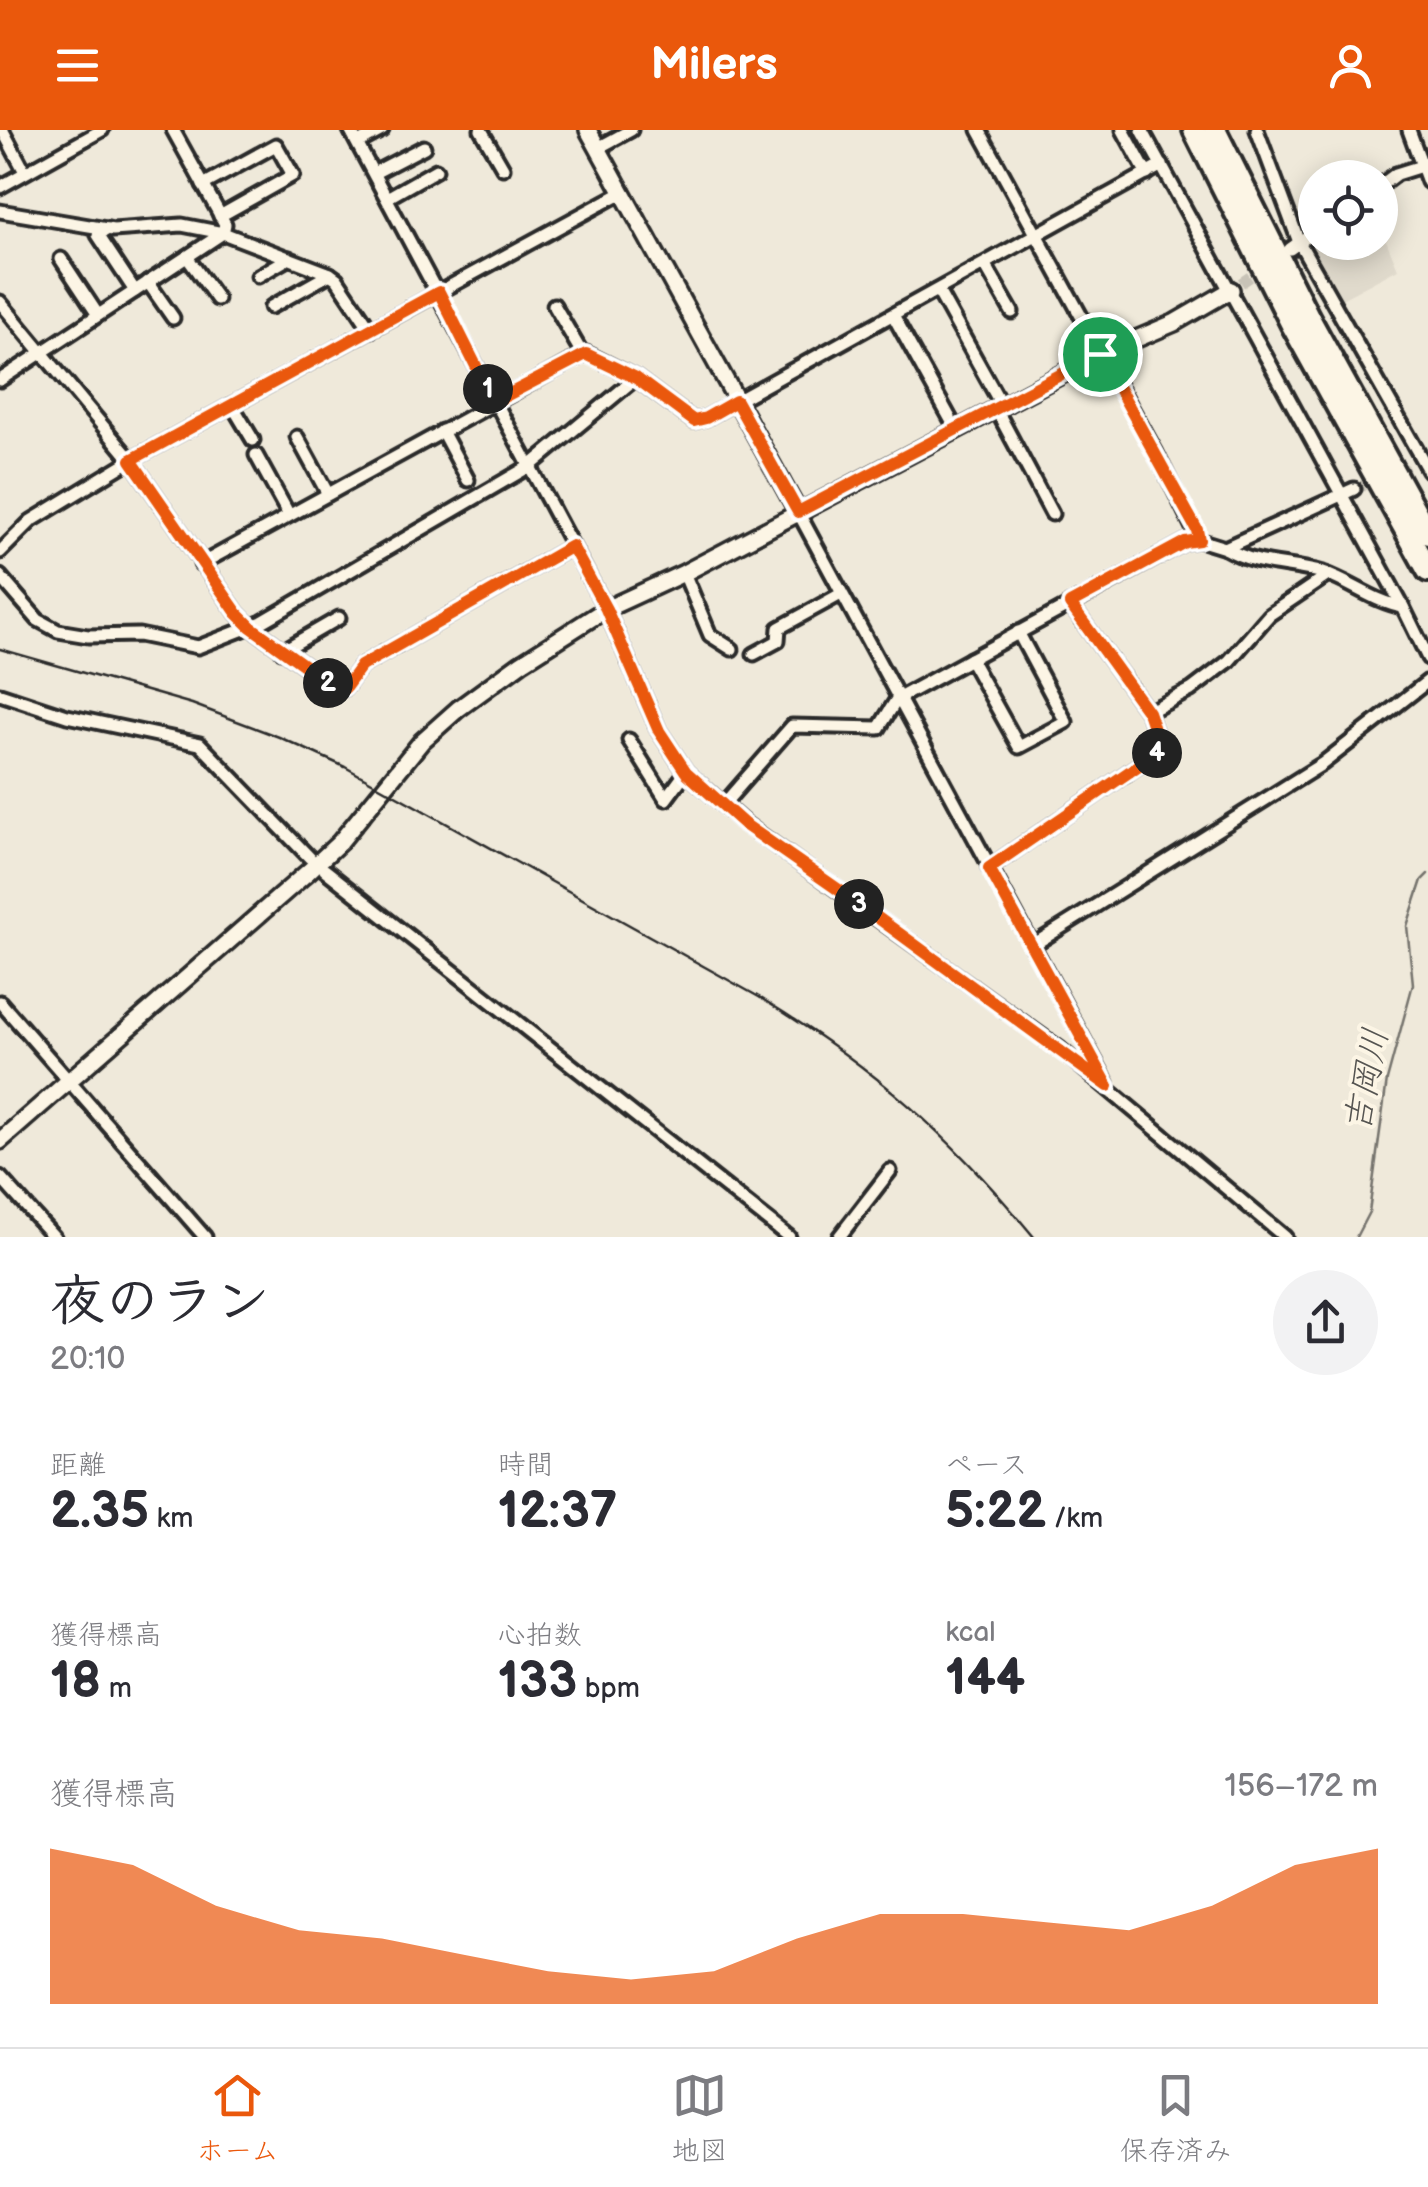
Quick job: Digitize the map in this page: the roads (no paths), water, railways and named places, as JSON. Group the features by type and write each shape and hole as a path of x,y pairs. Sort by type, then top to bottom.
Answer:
{"highway":[{"path":"1194,130 1292,325 1428,570"},
{"path":"1214,130 1308,316 1428,534"}],"street":[{"path":"0,187 102,130"},
{"path":"0,380 223,233 225,224 173,130"},
{"path":"350,130 606,609 659,731 686,772 744,824 1108,1086 1285,1237"},
{"path":"358,143 382,130"},
{"path":"480,130 503,168"},
{"path":"588,130 1108,1086"},
{"path":"598,148 631,130"},
{"path":"978,130 1199,540"},
{"path":"1123,130 1147,174"},
{"path":"1142,130 1236,287 1428,658"},
{"path":"1258,130 1294,245 1426,463 1409,469"},
{"path":"1409,130 1428,182"},
{"path":"3,131 24,172"},
{"path":"204,185 276,145 293,175 220,216"},
{"path":"374,173 424,146"},
{"path":"201,564 586,354 636,378 694,421 706,418 1162,165"},
{"path":"1398,173 1425,166"},
{"path":"387,198 436,170"},
{"path":"0,552 31,521 131,460 622,192"},
{"path":"0,212 108,229 182,225 223,233 330,274 370,330"},
{"path":"108,229 98,235 134,291"},
{"path":"1294,245 1298,242"},
{"path":"187,257 217,300"},
{"path":"258,276 289,258"},
{"path":"62,259 98,315"},
{"path":"985,266 1012,312"},
{"path":"271,307 330,274"},
{"path":"148,282 173,318"},
{"path":"0,1141 340,842 422,741 521,663 606,609 684,573 1100,354 1174,323 1236,287"},
{"path":"938,291 1052,514"},
{"path":"0,302 131,460 201,564 251,627 336,688 345,688 361,666 572,546"},
{"path":"554,304 583,355"},
{"path":"893,315 956,430"},
{"path":"0,576 38,620 58,631 88,636 139,635 198,646 251,627 530,466 636,378"},
{"path":"232,405 253,440"},
{"path":"442,431 468,480"},
{"path":"297,437 328,494"},
{"path":"256,456 289,515"},
{"path":"1225,548 1354,489"},
{"path":"724,806 792,726 879,728 897,699 1185,542 1199,540 1248,561 1328,575 1403,607"},
{"path":"684,573 710,634 732,650"},
{"path":"1148,712 1191,690 1229,661 1269,615 1328,575"},
{"path":"754,654 778,641 779,628 841,594"},
{"path":"989,868 1161,750 1148,712 1070,604"},
{"path":"282,651 339,618"},
{"path":"970,659 1019,747 1066,722 1018,632"},
{"path":"1033,945 1322,764 1428,682"},
{"path":"0,694 68,716 200,744 310,858"},
{"path":"629,740 666,799 686,772"},
{"path":"325,870 789,1237"},
{"path":"0,1002 205,1237"},
{"path":"839,1237 890,1171"},
{"path":"0,1176 54,1237"}],"waterway":[{"name":"吉岡川","path":"1356,1237 1369,1212 1387,1080 1413,984 1407,926 1422,880 1428,874"}],"tunnel":[{"path":"1241,283 1266,266"},
{"path":"1354,489 1409,469"}],"railway":[{"path":"0,649 192,704 345,767 759,997 839,1050 908,1105 971,1166 1034,1237"}]}
